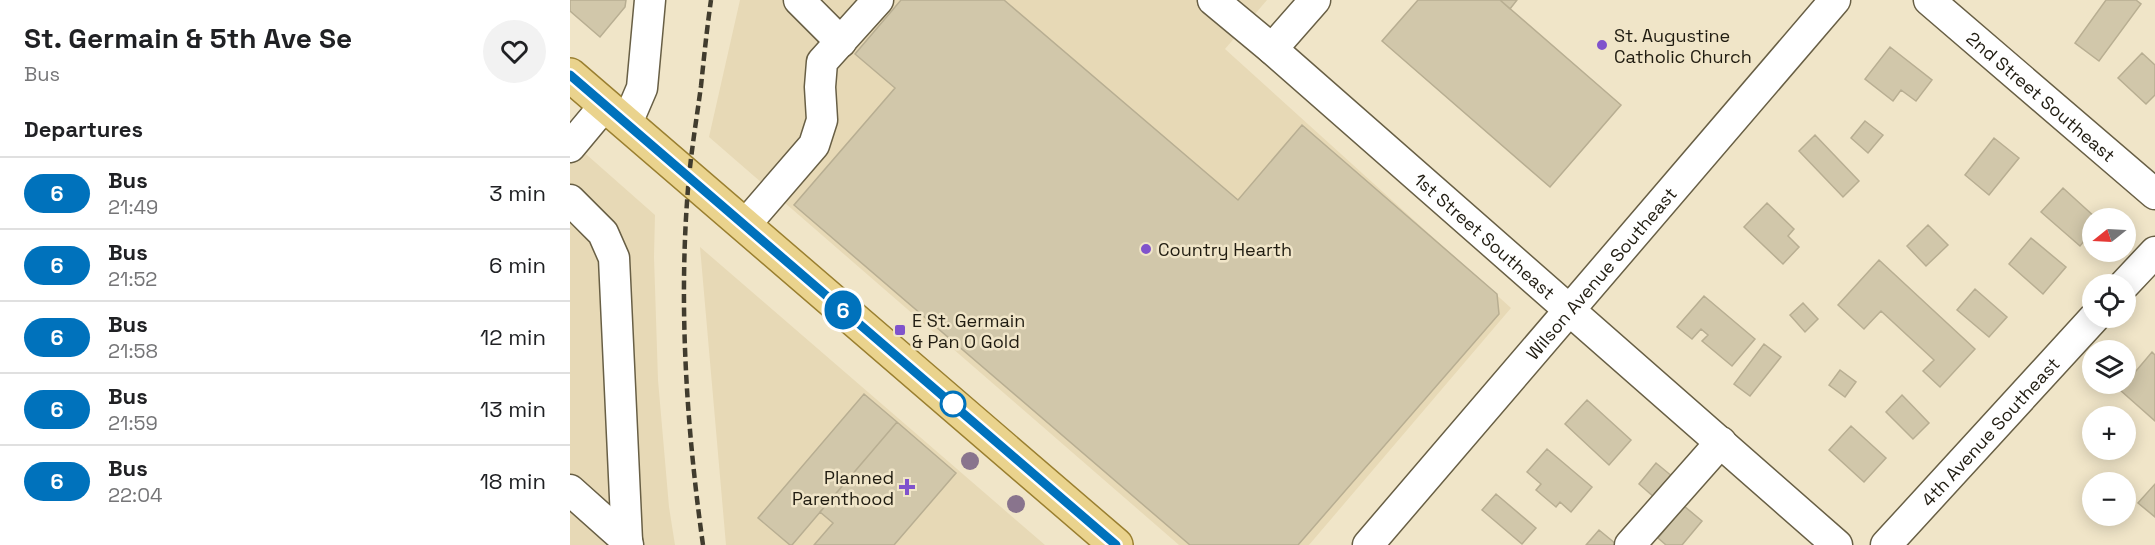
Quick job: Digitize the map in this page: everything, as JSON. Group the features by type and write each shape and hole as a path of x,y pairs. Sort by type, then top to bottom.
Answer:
{"main road":[{"path":"570,75 1116,545"}],"street":[{"path":"570,147 616,114 642,88 650,0"},
{"path":"799,0 841,42"},
{"path":"745,225 814,145 822,120 819,87 822,62 878,0"},
{"name":"1st Street Southeast","path":"1213,0 1272,49 1838,545"},
{"path":"1272,49 1315,0"},
{"name":"Wilson Avenue Southeast","path":"1368,545 1835,0"},
{"name":"2nd Street Southeast","path":"1929,0 2155,194"},
{"path":"570,200 603,233 614,258 628,543"},
{"path":"2134,274 2155,252"},
{"name":"4th Avenue Southeast","path":"1886,545 2085,328"},
{"path":"1630,545 1721,442"},
{"path":"570,490 628,543"}],"shaded area":[{"name":"Country Hearth","path":"740,0 1267,0 1225,49 1511,308 1309,545 1179,545 709,137"},
{"path":"570,140 655,215 658,380 669,507 675,545 570,545"},
{"path":"700,247 1045,545 726,545"}],"building":[{"path":"570,0 626,0 625,7 600,37 570,11"},
{"name":"Country Hearth","path":"901,0 1004,0 1238,200 1302,125 1497,294 1499,314 1298,545 1190,545 794,205 895,88 855,54"},
{"path":"1418,0 1500,0 1621,105 1550,187 1382,41"},
{"path":"1500,0 1517,0 1510,9"},
{"path":"2106,0 2136,0 2141,4 2099,61 2075,43"},
{"path":"1890,47 1932,80 1916,101 1901,90 1893,101 1865,79"},
{"path":"2142,53 2155,65 2155,95 2146,104 2118,78"},
{"path":"1865,121 1883,135 1868,153 1851,138"},
{"path":"1815,135 1859,181 1843,197 1799,151"},
{"path":"1994,138 2019,158 1989,195 1965,175"},
{"path":"2063,188 2085,208 2082,208 2082,244 2080,246 2041,212"},
{"path":"1767,203 1794,229 1788,236 1799,247 1783,264 1744,227"},
{"path":"1928,225 1948,245 1926,266 1907,246"},
{"path":"2031,238 2066,267 2043,294 2009,264"},
{"path":"1879,260 1975,349 1940,387 1923,371 1934,360 1881,311 1864,329 1838,305"},
{"path":"1975,289 2007,317 1989,337 1957,310"},
{"path":"1704,296 1755,339 1732,366 1702,341 1708,335 1701,329 1692,339 1677,327"},
{"path":"1803,303 1818,319 1805,332 1790,315"},
{"path":"1764,344 1781,357 1750,396 1734,384"},
{"path":"2152,352 2155,355 2155,421 2125,394 2136,394 2136,371"},
{"path":"1840,370 1856,382 1845,397 1829,385"},
{"path":"864,394 897,422 790,545 758,518"},
{"path":"1902,395 1929,423 1913,439 1886,412"},
{"path":"1587,400 1631,440 1609,465 1565,424"},
{"path":"897,422 956,473 894,545 814,545 833,523 820,512"},
{"path":"1851,426 1886,458 1864,482 1829,450"},
{"path":"1547,449 1592,487 1571,512 1560,502 1556,507 1536,490 1541,484 1527,472"},
{"path":"1656,463 1673,477 1655,498 1639,484"},
{"path":"2155,484 2155,517 2138,503"},
{"path":"1496,494 1536,528 1522,544 1482,510"},
{"path":"1684,506 1702,521 1682,545 1666,545 1658,538"},
{"path":"1599,530 1616,544 1586,545"}],"railway":[{"path":"703,545 688,407 684,269 689,177 711,0"}],"bus line":[{"name":"6","path":"570,75 1116,545"}],"place":[{"name":"St. Augustine Catholic Church","path":"1602,45"},
{"name":"Country Hearth","path":"1146,249"},
{"name":"E St. Germain & Pan O Gold","path":"900,330"},
{"name":"Planned Parenthood","path":"907,487"}]}
